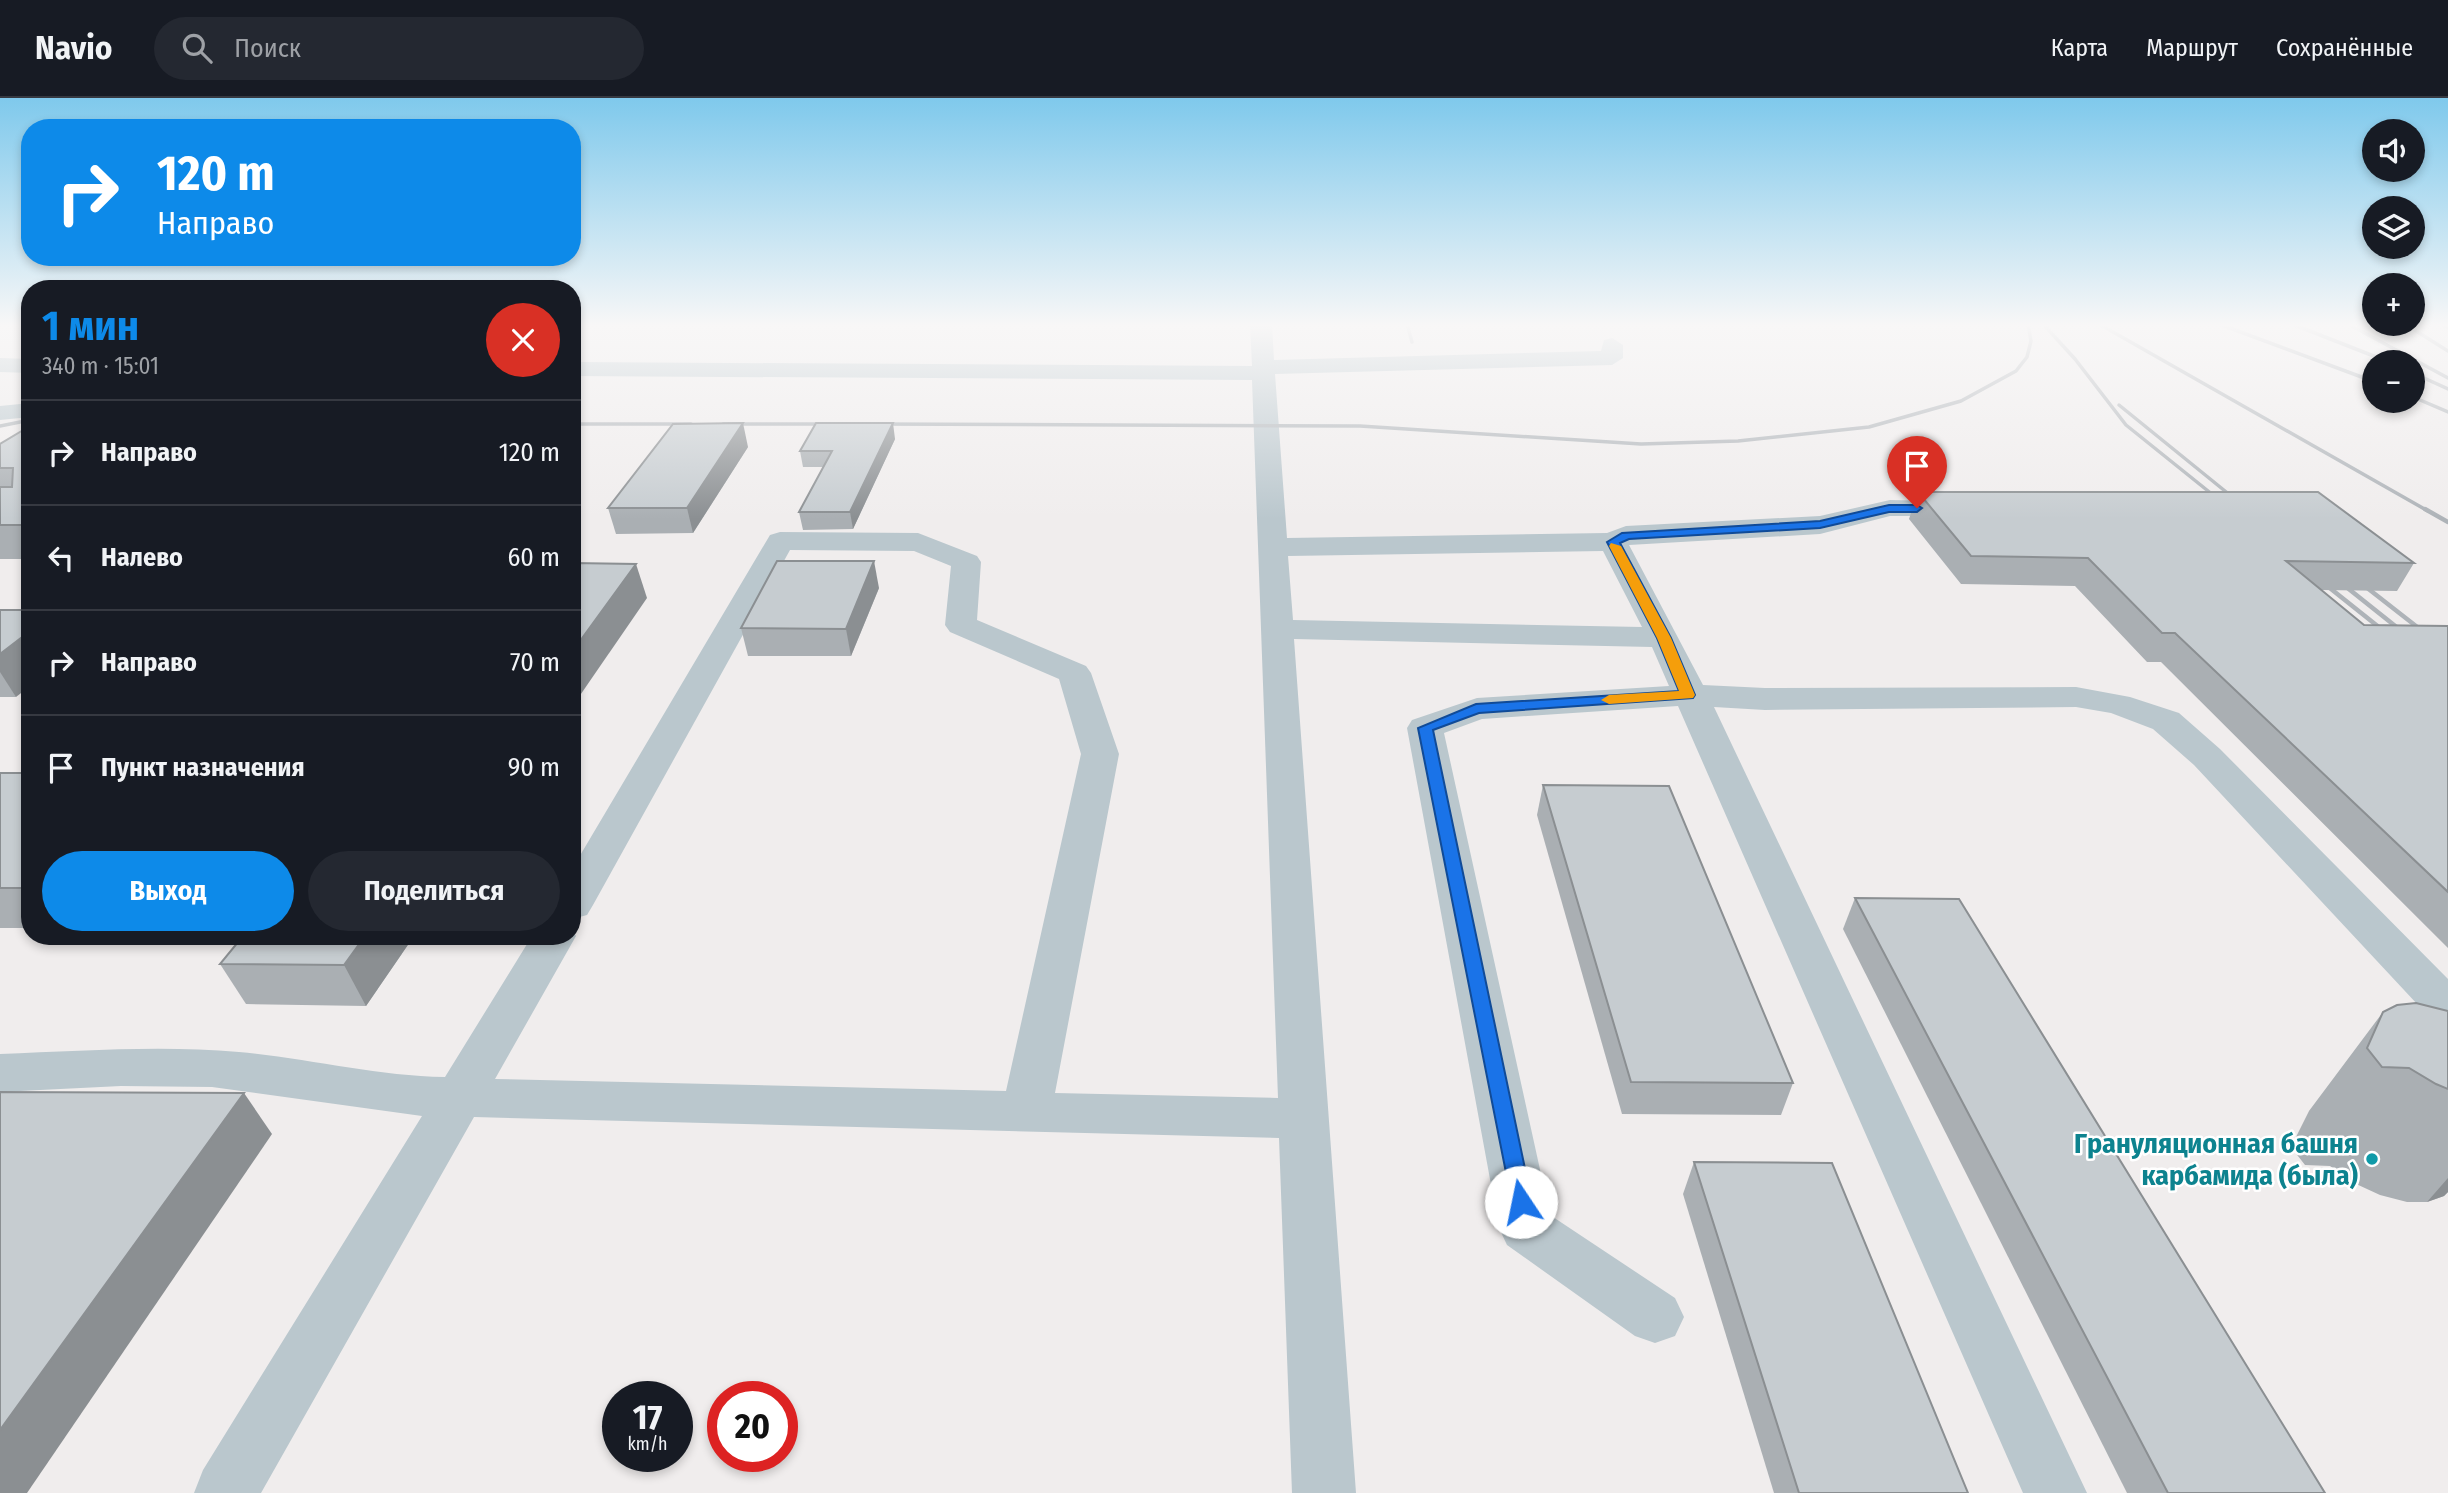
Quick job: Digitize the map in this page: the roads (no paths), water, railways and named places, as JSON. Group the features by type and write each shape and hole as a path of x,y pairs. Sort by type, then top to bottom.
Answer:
{"street":[{"path":"1264,389 1324,1493"},
{"path":"0,414 21,411"},
{"path":"1273,547 1613,542 1626,535 1820,525 1889,508 1984,508"},
{"path":"581,889 780,541 918,542 966,562 961,625 1074,673 1100,754 1026,1112"},
{"path":"1613,542 1664,638 1951,1271 2055,1493"},
{"path":"1278,629 1664,638"},
{"path":"1655,1317 1526,1228 1426,728 1476,709 1688,695 1765,699 2076,697 2118,704 2166,721 2207,757 2448,1008"},
{"path":"226,1493 549,945"},
{"path":"0,1073 199,1068 243,1070 362,1091 459,1097 1304,1119"}],"railway":[{"path":"873,424 1360,426 1641,444 1738,441 1869,427 1961,401 1983,389"},
{"path":"2098,389 2126,425 2223,503"},
{"path":"2214,389 2428,511"},
{"path":"2425,402 2448,412"},
{"path":"2119,405 2241,504"},
{"path":"0,426 21,422"},
{"path":"581,424 691,424"},
{"path":"723,424 835,424"},
{"path":"2425,509 2448,522"},
{"path":"2316,577 2390,636"},
{"path":"2335,578 2409,637"},
{"path":"2357,580 2448,651"}],"place":[{"name":"Грануляционная башня карбамида (была)","path":"2372,1159"}]}
